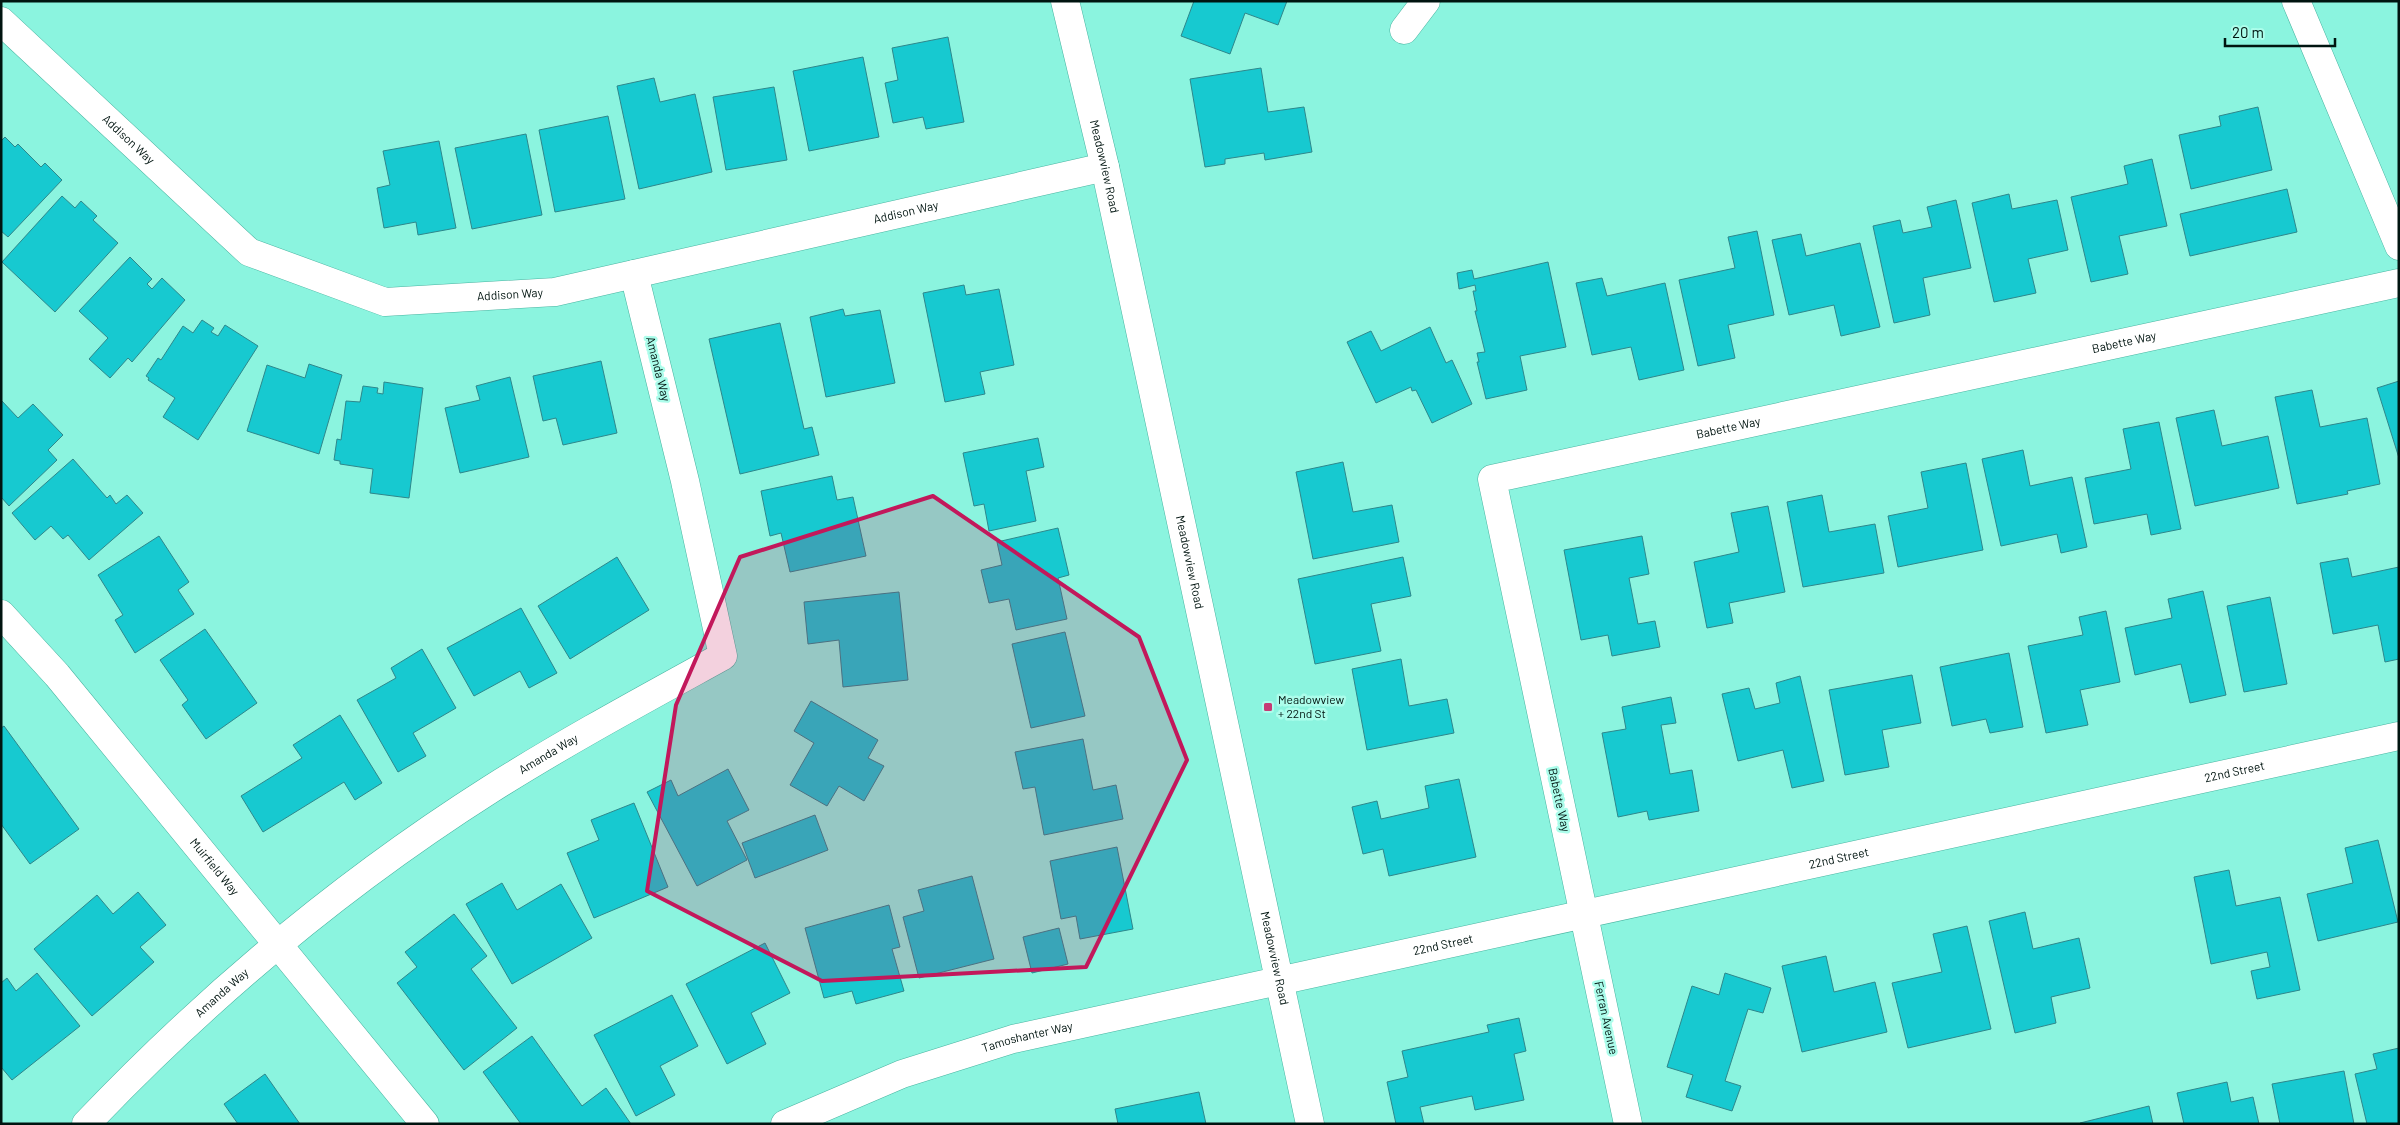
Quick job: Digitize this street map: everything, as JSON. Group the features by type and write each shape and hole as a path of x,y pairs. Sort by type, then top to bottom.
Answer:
{"street":[{"name":"Meadowview Road","path":"1065,1 1105,168 1310,1124"},
{"path":"1404,30 1426,1"},
{"path":"2296,1 2399,246"},
{"name":"Addison Way","path":"1,21 249,252 385,302 555,292 1105,168"},
{"name":"Amanda Way","path":"86,1124 181,1029 278,945 362,879 490,790 591,729 723,656 685,482 634,274"},
{"name":"Babette Way","path":"1583,913 1492,480 2399,283"},
{"name":"Muirfield Way","path":"1,614 57,675 425,1124"},
{"name":"22nd Street","path":"1278,979 2399,736"},
{"name":"Ferran Avenue","path":"1583,913 1628,1124"},
{"name":"Tamoshanter Way","path":"791,1123 902,1074 1013,1039 1278,979"}],"highlighted area":[{"path":"933,496 1139,637 1187,760 1086,967 822,981 647,891 676,705 740,557"}],"building":[{"path":"1194,1 1287,1 1278,25 1245,13 1230,54 1181,36"},
{"path":"948,37 964,122 926,129 923,117 893,123 885,83 898,80 892,48"},
{"path":"863,57 879,137 809,151 793,71"},
{"path":"1261,68 1268,112 1304,107 1312,152 1265,160 1264,153 1225,159 1225,164 1205,167 1190,79"},
{"path":"654,78 660,102 695,94 712,172 639,189 617,86"},
{"path":"774,87 787,160 726,170 713,97"},
{"path":"2258,107 2272,170 2191,189 2179,135 2221,126 2219,116"},
{"path":"608,116 625,199 555,212 539,130"},
{"path":"526,134 542,215 472,229 455,148"},
{"path":"5,137 15,147 18,144 41,167 45,163 62,180 8,237 1,231 1,141"},
{"path":"439,141 456,228 418,235 416,222 384,228 377,188 390,185 383,151"},
{"path":"2152,159 2167,226 2119,236 2128,274 2091,282 2071,197 2128,184 2124,166"},
{"path":"2287,189 2297,232 2190,256 2180,214"},
{"path":"2009,194 2012,209 2057,200 2068,250 2028,259 2036,293 1994,302 1972,203"},
{"path":"62,196 75,208 81,201 97,216 93,220 118,243 55,312 2,262"},
{"path":"1956,200 1971,268 1923,278 1930,315 1894,323 1873,226 1900,220 1903,233 1932,227 1927,207"},
{"path":"1757,231 1774,315 1728,325 1735,358 1698,366 1679,280 1735,268 1728,237"},
{"path":"1801,234 1806,256 1860,243 1880,327 1841,336 1834,305 1789,315 1772,240"},
{"path":"130,257 152,279 147,284 152,289 162,278 185,300 132,362 128,358 110,378 89,359 108,338 79,311"},
{"path":"1548,262 1566,347 1520,356 1527,390 1486,399 1477,362 1479,362 1477,353 1485,352 1475,311 1477,311 1473,291 1476,291 1475,285 1459,289 1457,273 1472,270 1474,279"},
{"path":"1602,278 1607,296 1665,283 1684,370 1639,380 1631,347 1592,355 1576,283"},
{"path":"964,285 966,295 999,289 1014,365 980,372 985,394 945,402 923,293"},
{"path":"843,309 845,316 880,310 895,383 826,397 810,317"},
{"path":"202,320 214,328 211,332 218,336 225,325 258,346 198,440 163,417 175,398 148,380 149,378 146,376 158,358 161,360 183,326 193,333"},
{"path":"780,323 804,429 812,427 819,455 740,474 709,339"},
{"path":"1430,327 1446,363 1452,360 1472,404 1432,423 1416,390 1412,391 1411,387 1376,403 1347,342 1371,331 1381,351"},
{"path":"601,361 617,433 563,445 556,418 543,421 533,376"},
{"path":"309,364 342,375 319,454 247,431 267,365 305,378"},
{"path":"510,377 529,457 460,473 445,408 480,400 476,386"},
{"path":"2399,381 2399,458 2377,388"},
{"path":"384,382 423,388 409,498 370,493 373,469 340,464 340,461 334,460 337,439 341,440 346,401 360,402 363,386 378,388 377,393 383,394"},
{"path":"2312,390 2320,427 2367,418 2380,484 2347,491 2348,494 2297,504 2275,397"},
{"path":"1,400 18,418 33,404 63,435 48,450 57,460 9,506 1,497"},
{"path":"2214,410 2222,446 2268,436 2279,488 2195,506 2176,418"},
{"path":"2159,422 2181,529 2151,535 2147,514 2094,524 2085,478 2131,469 2123,429"},
{"path":"1038,438 1044,467 1026,471 1036,521 989,531 984,504 974,506 963,453"},
{"path":"2023,450 2030,486 2072,477 2087,547 2061,553 2057,534 2001,546 1982,459"},
{"path":"73,459 107,498 110,495 116,504 127,495 143,513 89,560 68,535 63,539 51,526 35,540 12,513"},
{"path":"1343,462 1353,512 1392,505 1399,542 1313,559 1296,472"},
{"path":"1966,463 1983,550 1898,567 1888,516 1928,508 1921,472"},
{"path":"832,476 837,500 853,497 866,556 790,572 781,533 770,536 761,491"},
{"path":"1822,495 1829,532 1875,524 1884,573 1803,587 1787,502"},
{"path":"1768,506 1785,592 1729,603 1733,623 1707,628 1694,562 1739,552 1731,513"},
{"path":"1058,528 1069,575 1058,578 1067,619 1016,630 1009,599 989,603 981,570 1002,565 997,542"},
{"path":"159,536 189,582 178,590 194,614 135,653 115,620 123,615 98,575"},
{"path":"1642,536 1649,574 1629,578 1638,624 1655,621 1660,647 1612,656 1608,635 1581,640 1564,550"},
{"path":"617,557 649,610 570,659 538,606"},
{"path":"1403,557 1411,596 1371,604 1381,651 1315,664 1298,579"},
{"path":"2348,558 2352,577 2399,567 2399,659 2385,662 2378,625 2333,634 2320,563"},
{"path":"2203,591 2226,695 2190,703 2181,664 2135,675 2125,628 2172,618 2168,599"},
{"path":"899,592 908,680 843,687 839,640 808,644 804,602"},
{"path":"2270,597 2287,684 2244,692 2227,606"},
{"path":"521,608 557,673 529,688 520,671 474,696 447,648"},
{"path":"2106,611 2120,682 2080,690 2088,725 2046,733 2028,646 2083,635 2079,617"},
{"path":"205,629 257,703 206,739 182,705 188,700 160,660"},
{"path":"1065,632 1085,716 1031,728 1012,644"},
{"path":"422,649 456,708 413,733 426,756 398,772 357,700 396,678 391,668"},
{"path":"2009,653 2023,727 1990,733 1986,719 1952,726 1940,667"},
{"path":"1401,659 1409,706 1447,699 1454,733 1367,750 1352,669"},
{"path":"1912,675 1921,723 1882,730 1889,767 1845,775 1829,690"},
{"path":"1800,676 1824,781 1792,788 1783,750 1738,761 1722,694 1749,688 1755,709 1780,703 1776,683"},
{"path":"1671,697 1676,723 1661,725 1670,774 1692,770 1699,811 1649,820 1647,811 1618,817 1602,733 1626,729 1622,707"},
{"path":"811,701 878,740 868,758 884,766 864,801 839,786 827,806 790,785 814,743 794,731"},
{"path":"340,715 382,783 355,800 344,782 263,832 241,796 302,758 293,745"},
{"path":"4,726 79,829 30,864 1,824 1,728"},
{"path":"1083,739 1093,790 1116,785 1123,819 1044,835 1035,787 1023,789 1015,752"},
{"path":"728,769 749,810 727,821 747,860 697,886 647,792 671,780 678,796"},
{"path":"1459,779 1476,857 1389,876 1383,849 1363,854 1352,807 1377,801 1381,819 1429,808 1425,786"},
{"path":"634,803 668,887 594,918 567,853 599,840 591,820"},
{"path":"815,815 828,850 755,878 742,843"},
{"path":"2378,840 2398,922 2318,941 2307,894 2353,883 2345,848"},
{"path":"1117,847 1133,929 1080,939 1076,916 1061,919 1050,861"},
{"path":"2229,870 2236,906 2280,897 2300,990 2257,999 2251,971 2270,967 2267,952 2211,964 2194,877"},
{"path":"972,876 994,959 919,978 903,917 924,911 918,890"},
{"path":"502,883 517,910 561,884 592,938 512,984 466,904"},
{"path":"138,892 166,925 140,947 154,962 92,1016 34,949 97,895 113,914"},
{"path":"889,905 900,947 892,949 904,991 856,1004 852,991 824,998 805,928"},
{"path":"2025,912 2033,949 2079,938 2090,988 2051,997 2056,1023 2015,1033 1989,921"},
{"path":"454,914 487,956 471,969 517,1028 464,1070 397,983 417,967 405,952"},
{"path":"1967,926 1991,1029 1908,1048 1892,983 1942,972 1933,934"},
{"path":"1059,928 1068,964 1032,973 1023,937"},
{"path":"765,943 790,993 751,1013 766,1044 727,1064 686,984"},
{"path":"1826,956 1834,992 1875,982 1887,1032 1802,1052 1782,966"},
{"path":"37,973 80,1026 12,1080 1,1067 1,983 7,978 16,991"},
{"path":"1725,973 1771,988 1763,1013 1748,1009 1725,1081 1741,1086 1732,1111 1686,1097 1693,1075 1667,1067 1692,986 1719,995"},
{"path":"672,995 698,1046 660,1066 675,1095 636,1116 594,1035"},
{"path":"1519,1018 1526,1051 1514,1054 1524,1100 1475,1110 1472,1096 1420,1107 1424,1124 1396,1124 1387,1082 1408,1077 1402,1051 1489,1032 1487,1025"},
{"path":"532,1036 582,1106 606,1088 631,1124 521,1124 483,1072"},
{"path":"2399,1048 2399,1124 2367,1124 2355,1074 2377,1069 2373,1054"},
{"path":"2344,1071 2354,1124 2280,1124 2272,1084"},
{"path":"265,1074 300,1124 238,1124 224,1104"},
{"path":"2227,1082 2231,1102 2253,1097 2259,1124 2184,1124 2177,1093"},
{"path":"1199,1092 1206,1124 1118,1124 1115,1109"},
{"path":"2149,1106 2153,1124 2080,1124 2080,1123"}],"place":[{"name":"Meadowview + 22nd St","path":"1268,707"}]}
